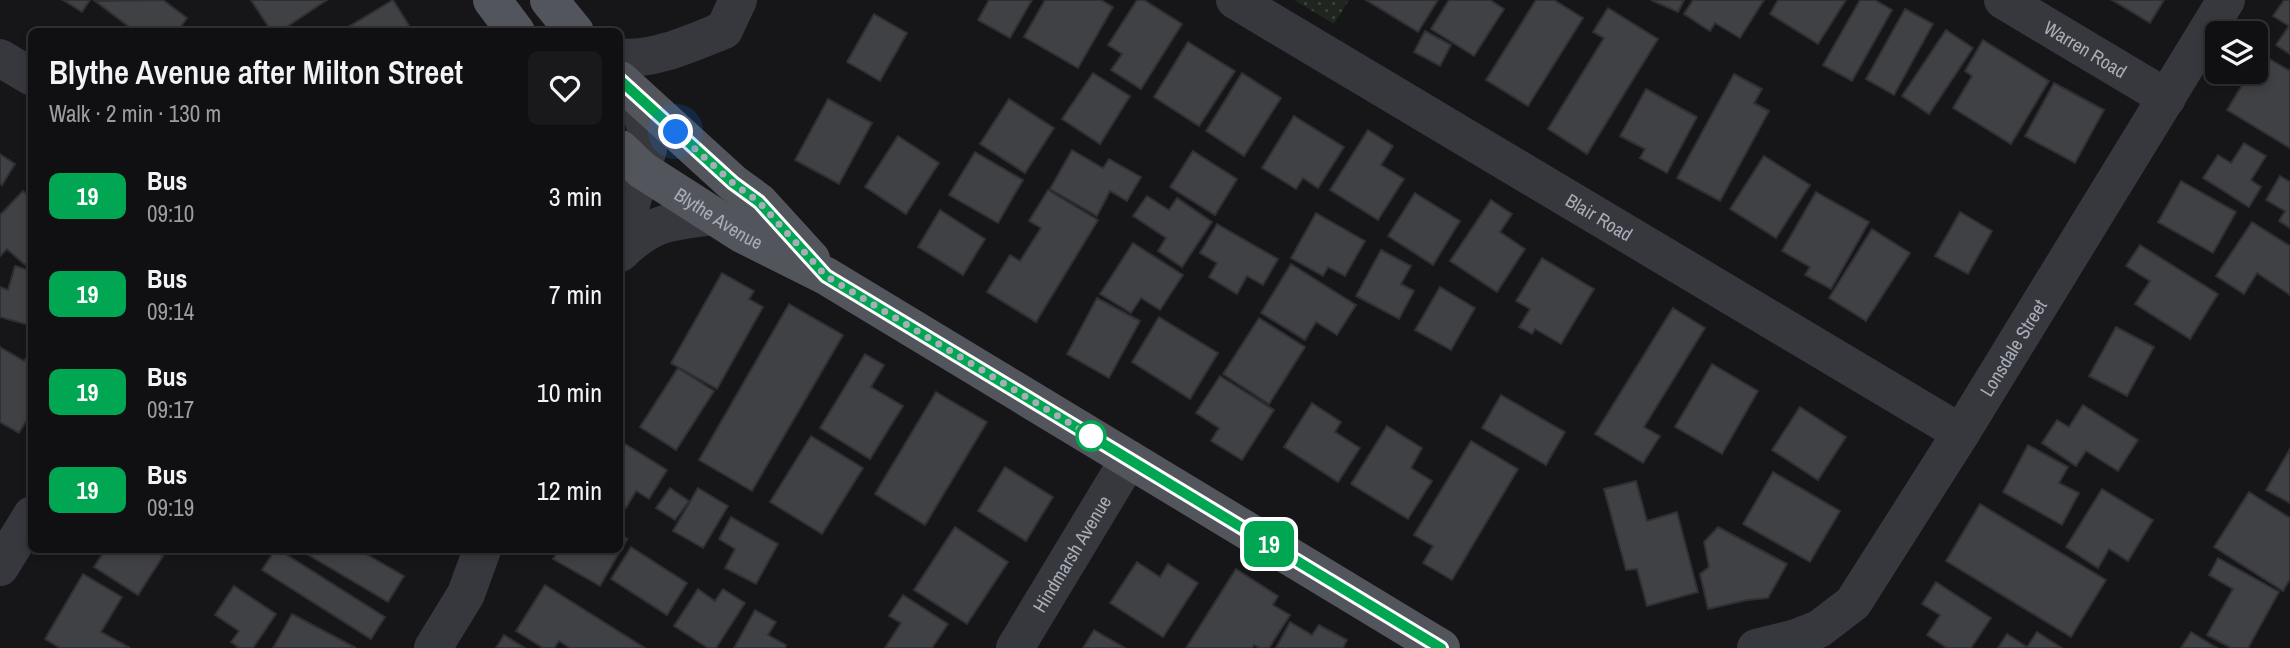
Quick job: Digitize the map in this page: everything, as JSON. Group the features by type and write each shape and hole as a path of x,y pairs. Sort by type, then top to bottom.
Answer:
{"main road":[{"path":"492,0 513,28"},
{"path":"549,0 572,28"},
{"name":"Blythe Avenue","path":"629,89 733,183 759,202 826,276"},
{"name":"Blythe Avenue","path":"631,160 742,234 826,276 1441,648"}],"street":[{"name":"Blair Road","path":"1235,0 1961,433"},
{"name":"Warren Road","path":"2003,0 2167,98"},
{"name":"Lonsdale Street","path":"1756,648 1819,629 1853,603 1961,433 2226,0"},
{"path":"623,58 633,60 686,46 731,15"},
{"path":"0,58 28,75"},
{"path":"623,218 631,160 648,149 646,130 629,89"},
{"path":"623,250 639,235 667,222 713,216"},
{"name":"Hindmarsh Avenue","path":"1016,648 1129,459"},
{"path":"0,567 28,522"},
{"path":"433,648 466,594 481,553"}],"shaded area":[{"path":"1294,0 1349,0 1334,24"}],"building":[{"path":"63,0 90,0 82,12"},
{"path":"163,0 187,18 180,28 131,28 95,1"},
{"path":"251,0 327,0 285,28 269,28"},
{"path":"393,0 410,28 351,28 350,26"},
{"path":"989,0 1032,0 1010,38 978,20"},
{"path":"1045,0 1101,0 1113,7 1078,68 1024,37"},
{"path":"1137,0 1144,0 1182,24 1141,89 1111,70 1122,54 1108,45"},
{"path":"1366,0 1438,0 1418,32"},
{"path":"1449,0 1490,0 1504,9 1474,56 1431,29"},
{"path":"1536,0 1554,0 1583,18 1528,106 1486,80"},
{"path":"1651,0 1684,0 1678,12"},
{"path":"1693,0 1764,0 1740,38 1715,23 1710,31 1684,14"},
{"path":"1778,0 1846,0 1818,44 1770,14"},
{"path":"1860,0 1875,0 1892,10 1852,81 1823,65"},
{"path":"2112,0 2164,0 2150,23"},
{"path":"2284,0 2290,0 2290,54 2276,45 2289,26 2273,16"},
{"path":"1608,8 1658,39 1587,154 1548,129 1604,38 1593,32"},
{"path":"1905,9 1933,24 1894,95 1866,79"},
{"path":"874,14 907,33 880,81 847,62"},
{"path":"1946,30 1973,48 1929,114 1902,96"},
{"path":"1425,31 1451,45 1440,66 1414,52"},
{"path":"1983,40 2049,81 2011,144 1953,108 1972,76 1965,71"},
{"path":"1188,42 1235,71 1199,126 1154,97"},
{"path":"2268,58 2290,71 2290,148 2227,110 2243,84 2268,84"},
{"path":"1093,73 1130,96 1100,144 1062,119"},
{"path":"1242,73 1281,98 1244,156 1206,131"},
{"path":"1734,74 1762,89 1754,103 1769,111 1720,201 1677,178"},
{"path":"2054,83 2104,110 2075,163 2025,136"},
{"path":"1646,89 1697,117 1667,173 1640,158 1645,149 1620,136"},
{"path":"828,99 872,123 839,184 795,160"},
{"path":"1009,99 1054,128 1025,173 980,144"},
{"path":"1294,116 1344,147 1318,188 1303,178 1296,189 1262,168"},
{"path":"1368,130 1393,146 1381,165 1404,179 1378,220 1330,190"},
{"path":"898,136 939,163 906,214 865,187"},
{"path":"2244,143 2266,156 2251,180 2261,187 2249,207 2203,178 2218,155 2231,163"},
{"path":"1072,150 1103,168 1109,159 1141,177 1127,201 1110,191 1097,216 1050,189"},
{"path":"1193,151 1237,179 1215,215 1170,187"},
{"path":"975,152 1023,180 998,223 949,195"},
{"path":"0,154 15,164 2,185 0,183"},
{"path":"1764,156 1810,185 1776,238 1730,209"},
{"path":"2280,176 2290,182 2290,228 2279,221 2285,211 2266,200"},
{"path":"2181,181 2236,212 2213,253 2158,222"},
{"path":"1048,190 1098,220 1036,322 987,292 1010,255 1020,261 1041,228 1029,221"},
{"path":"23,191 28,195 28,262 25,265 7,249 0,256 0,215"},
{"path":"1816,192 1869,222 1831,289 1805,275 1810,267 1782,251"},
{"path":"1415,193 1460,221 1433,265 1388,236"},
{"path":"1147,196 1169,210 1177,198 1212,222 1182,267 1158,251 1166,238 1133,216"},
{"path":"1491,200 1512,214 1500,232 1525,249 1497,292 1450,261"},
{"path":"940,210 985,239 963,275 918,247"},
{"path":"1960,212 1992,231 1968,274 1935,256"},
{"path":"1316,213 1365,241 1345,276 1328,267 1323,276 1291,258"},
{"path":"2252,222 2290,246 2290,295 2257,273 2244,294 2216,276"},
{"path":"1217,224 1278,259 1263,285 1247,276 1237,294 1209,277 1217,263 1200,253"},
{"path":"1872,229 1910,253 1866,321 1829,298"},
{"path":"1133,243 1183,275 1160,310 1141,298 1131,313 1100,294"},
{"path":"2140,245 2218,294 2190,339 2135,304 2150,281 2126,266"},
{"path":"1381,250 1411,266 1401,284 1414,291 1399,319 1356,296"},
{"path":"1542,258 1594,289 1561,344 1535,329 1532,334 1519,327 1530,309 1516,301"},
{"path":"1291,264 1356,305 1337,335 1316,322 1305,340 1261,313"},
{"path":"15,266 28,270 28,325 0,317 0,287 8,290"},
{"path":"722,273 754,291 749,299 763,307 717,389 671,363"},
{"path":"1440,287 1475,308 1451,350 1415,330"},
{"path":"1097,298 1140,321 1109,378 1067,354"},
{"path":"789,304 843,335 752,491 699,460"},
{"path":"1673,308 1705,328 1644,427 1660,436 1643,463 1595,434"},
{"path":"1159,317 1218,353 1190,399 1132,362"},
{"path":"1259,318 1305,347 1269,404 1223,374"},
{"path":"2116,327 2154,347 2127,396 2089,376"},
{"path":"0,347 24,361 28,356 28,418 19,433 0,422"},
{"path":"865,354 884,365 871,387 903,406 870,459 820,428"},
{"path":"1712,364 1758,391 1722,454 1675,427"},
{"path":"678,368 714,391 676,450 640,427"},
{"path":"1220,376 1274,410 1242,460 1211,441 1219,428 1196,413"},
{"path":"936,392 987,422 925,525 875,494"},
{"path":"1501,395 1565,432 1546,465 1482,428"},
{"path":"1312,403 1341,422 1335,432 1360,448 1338,482 1284,447"},
{"path":"2083,405 2138,440 2118,471 2086,451 2076,466 2042,443 2057,420 2069,427"},
{"path":"1800,407 1846,437 1818,480 1772,450"},
{"path":"1387,426 1422,448 1411,468 1432,481 1408,519 1351,484"},
{"path":"811,436 863,468 822,534 770,502"},
{"path":"1471,441 1518,469 1452,580 1423,563 1433,546 1414,535"},
{"path":"623,443 667,470 649,499 636,491 626,508 623,506"},
{"path":"2028,445 2068,467 2059,483 2079,493 2062,525 2003,492"},
{"path":"2290,449 2290,503 2266,490"},
{"path":"1005,467 1053,497 1026,541 978,511"},
{"path":"1773,472 1840,511 1810,562 1743,524"},
{"path":"1636,481 1647,521 1677,512 1698,592 1647,606 1637,569 1626,570 1604,489"},
{"path":"670,488 689,501 675,520 656,508"},
{"path":"698,488 728,506 703,548 673,531"},
{"path":"2102,489 2153,520 2128,561 2109,549 2098,568 2066,547"},
{"path":"2249,492 2290,518 2290,579 2283,591 2214,547"},
{"path":"1980,504 2106,580 2071,637 1946,561"},
{"path":"731,517 778,544 756,584 725,568 735,549 719,539"},
{"path":"955,527 1008,562 967,624 914,590"},
{"path":"1718,527 1787,564 1768,598 1708,609 1700,574 1709,567 1704,542"},
{"path":"631,547 687,583 667,615 611,579"},
{"path":"103,553 158,553 163,556 138,595 94,567"},
{"path":"273,553 284,553 385,617 371,639 262,570"},
{"path":"305,553 364,553 404,576 388,602"},
{"path":"557,553 619,553 600,586 553,559"},
{"path":"2218,558 2279,592 2248,648 2231,648 2207,635 2233,589 2209,575"},
{"path":"1137,562 1160,577 1168,564 1198,583 1163,637 1110,603"},
{"path":"1236,569 1278,596 1273,605 1290,615 1269,648 1254,645 1252,648 1186,648"},
{"path":"83,574 122,597 101,632 130,648 60,648 45,639"},
{"path":"1936,582 1991,618 1971,648 1947,648 1927,635 1940,615 1922,604"},
{"path":"545,585 645,648 570,648 559,641 554,648 543,648 516,631"},
{"path":"234,586 276,614 253,648 239,648 231,642 239,631 215,615"},
{"path":"698,589 715,601 723,589 745,603 716,648 708,648 674,626"},
{"path":"903,595 948,624 932,648 885,648 901,623 889,616"},
{"path":"755,610 776,622 768,635 786,645 785,648 734,648"},
{"path":"292,614 356,648 273,648"},
{"path":"1290,622 1312,635 1319,625 1347,640 1343,648 1276,648"},
{"path":"1094,630 1125,648 1083,648"},
{"path":"2037,632 2062,648 1998,648 2007,634 2027,647"},
{"path":"2191,632 2217,648 2181,648"},
{"path":"504,635 525,648 496,648"}],"bus line":[{"name":"19","path":"623,83 733,183 759,202 826,276 1441,648"}],"route":[{"path":"676,132 733,183 759,202 826,276 1091,436"}]}
